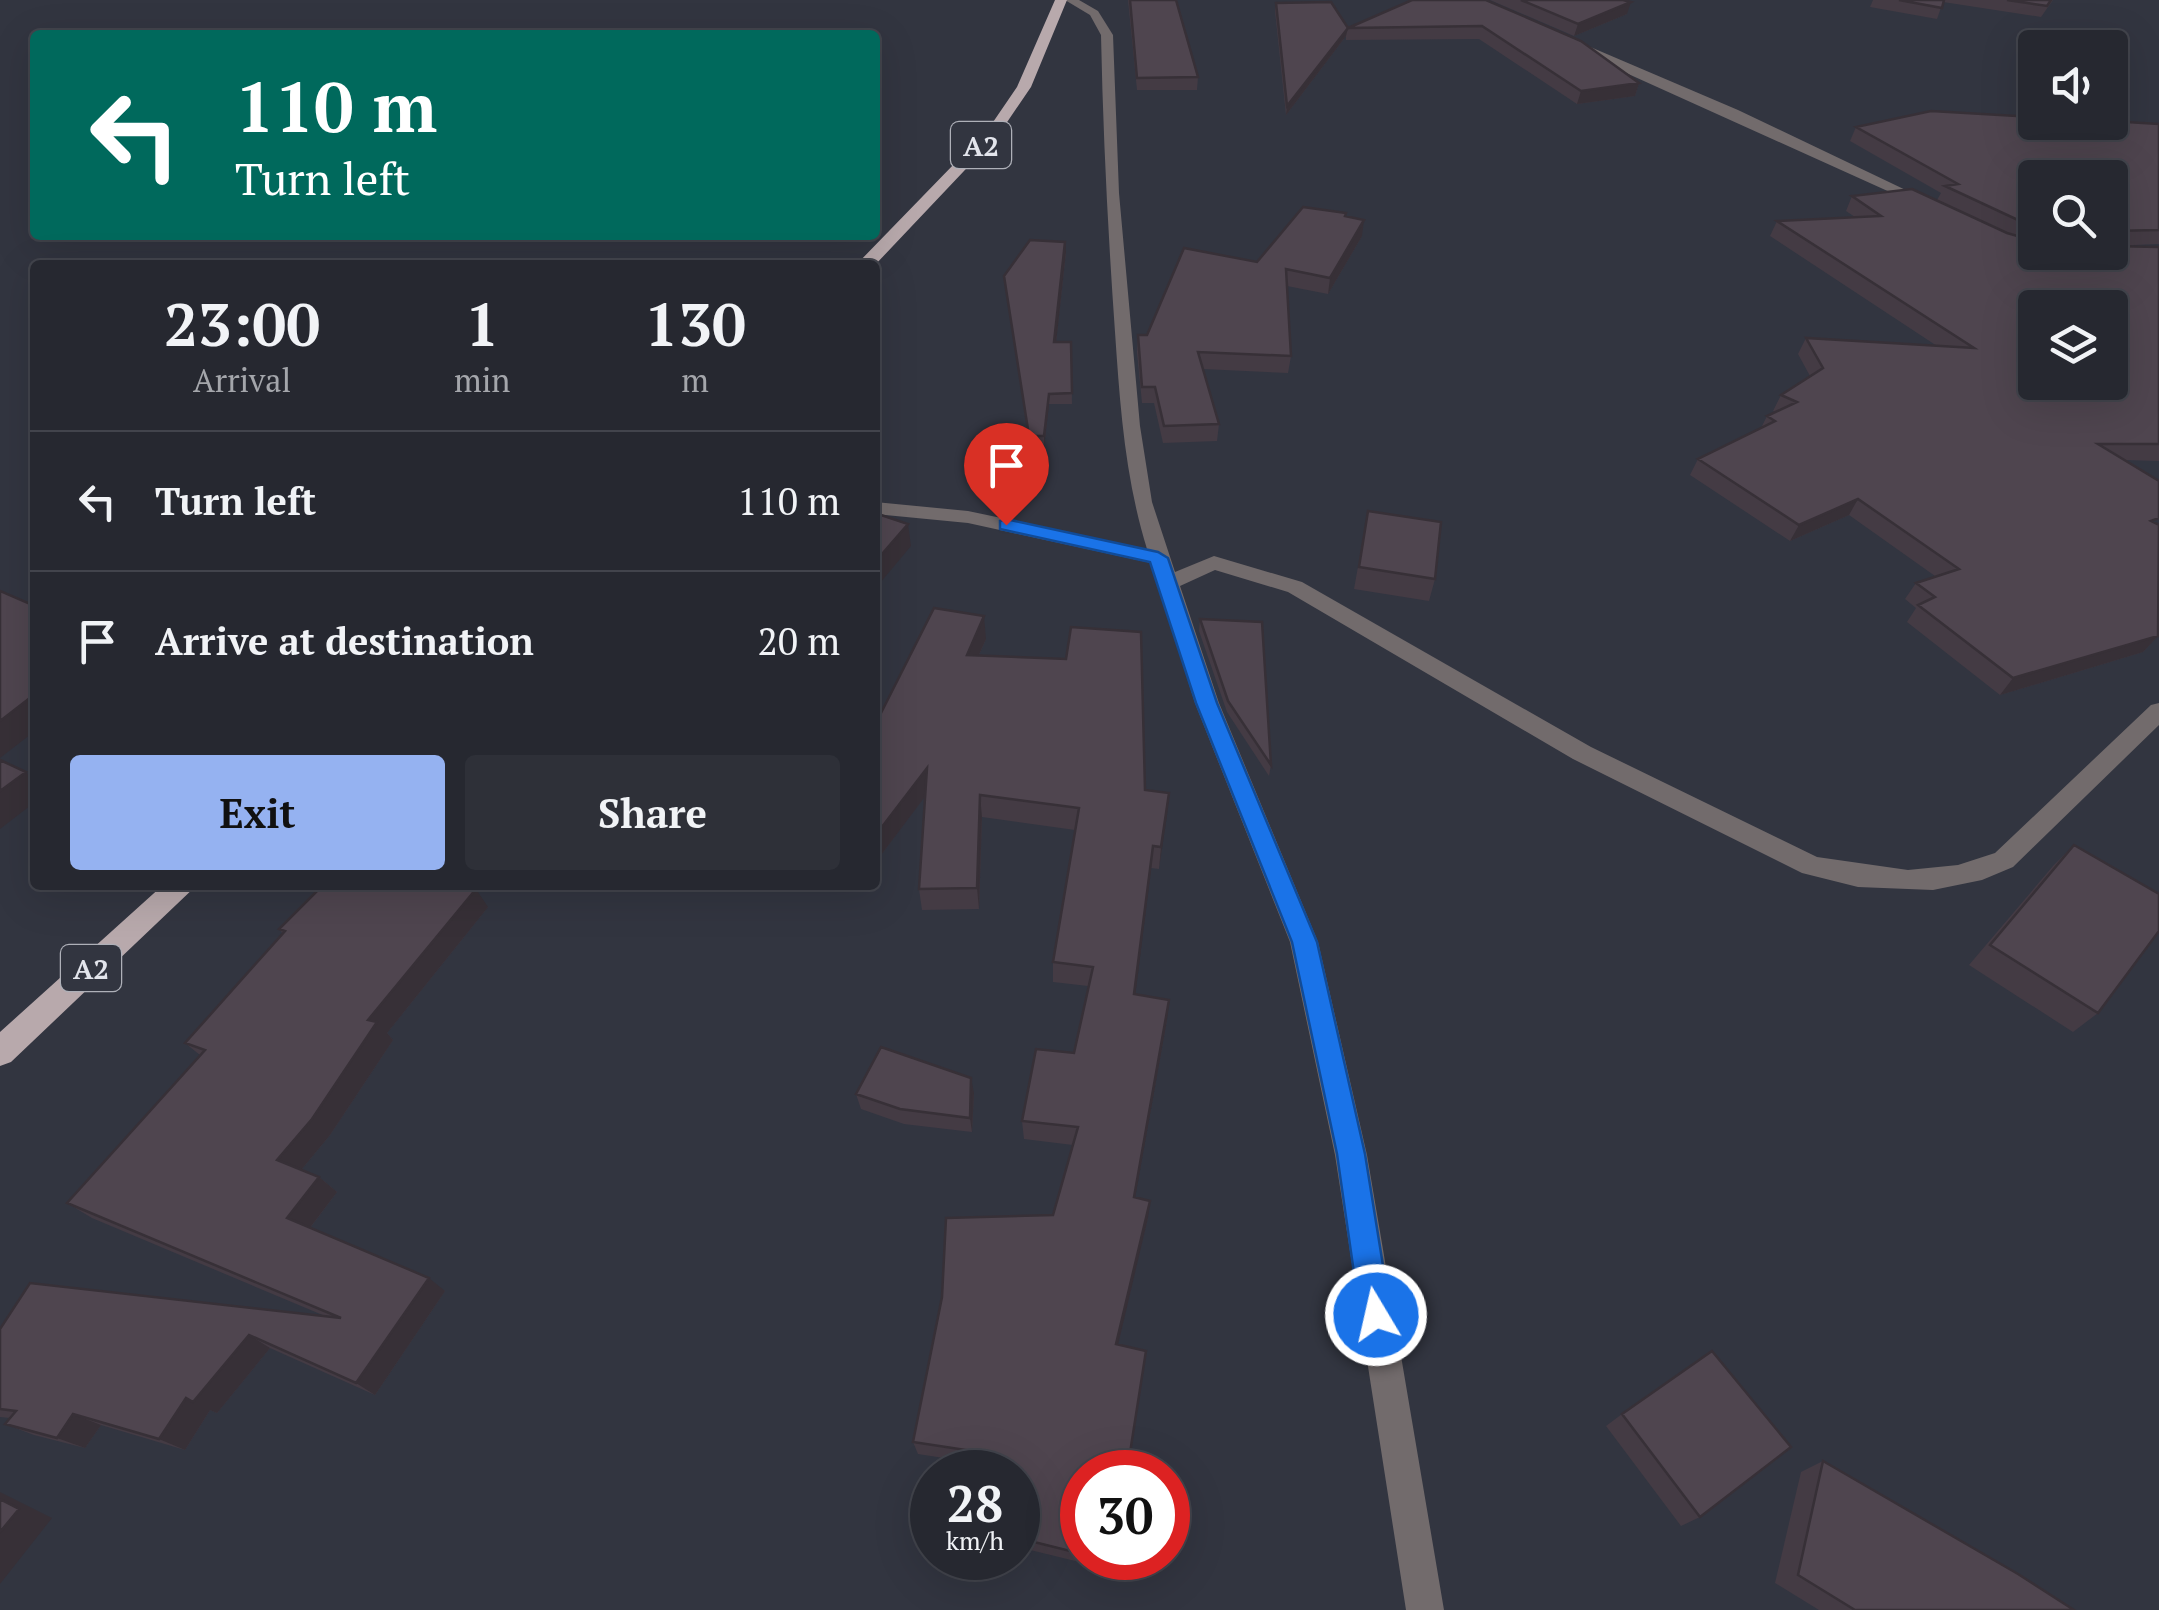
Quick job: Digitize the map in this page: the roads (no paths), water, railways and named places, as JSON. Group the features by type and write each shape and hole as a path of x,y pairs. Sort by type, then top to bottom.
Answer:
{"highway":[{"name":"A2","path":"869,260 994,131 1033,70 1061,0"},
{"name":"A2","path":"0,1052 177,890"}],"street":[{"path":"1071,0 1094,13 1107,35 1112,193 1131,426 1142,502 1207,703 1304,942 1351,1154 1425,1610"},
{"path":"1554,35 1734,113 1948,214"},
{"path":"880,508 968,517 1158,558"},
{"path":"1167,583 1214,564 1295,587 1582,754 1810,866 1845,876 1947,877 1982,872 2004,860 2159,710"}]}
